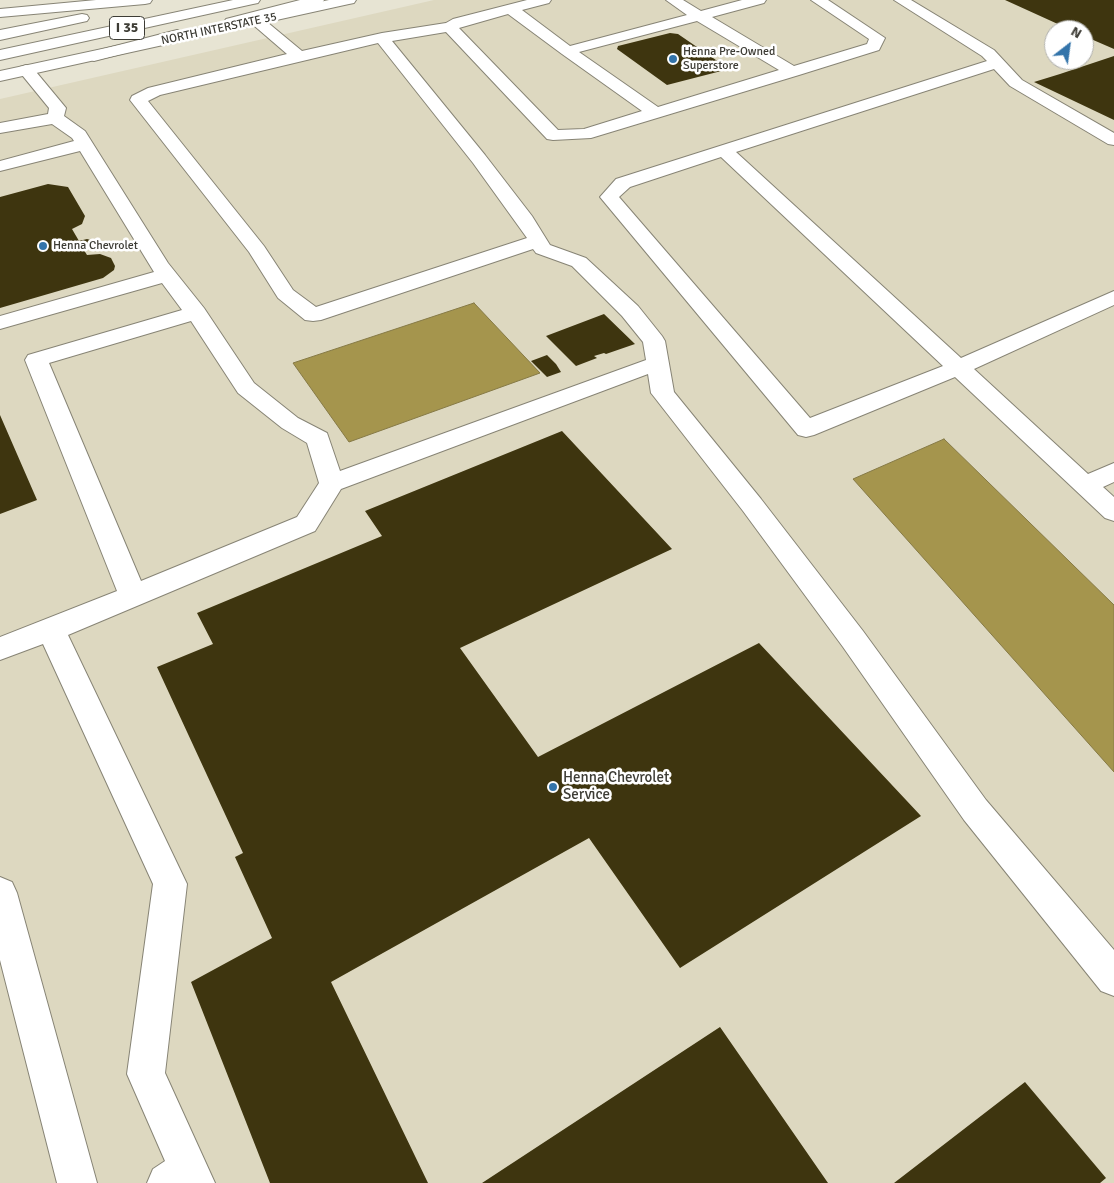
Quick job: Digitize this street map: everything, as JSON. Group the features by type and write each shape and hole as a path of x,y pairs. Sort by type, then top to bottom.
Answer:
{"main road":[{"path":"94,56 317,0"},
{"name":"NORTH INTERSTATE 35","path":"0,76 94,56 255,10 349,0"},
{"path":"538,241 313,316 284,294 257,250 138,100 154,92 299,56 382,38 450,27 458,22 544,0"},
{"path":"673,0 793,72"},
{"path":"567,51 760,0"},
{"path":"450,27 553,135 585,134 874,47 877,38 818,0"},
{"path":"902,0 988,53 1016,83 1114,140"},
{"path":"0,13 152,1"},
{"name":"I 35","path":"0,35 152,1"},
{"path":"510,8 567,51 656,112"},
{"path":"255,10 299,56"},
{"name":"I 35","path":"0,55 255,10"},
{"path":"382,38 480,159 525,220 543,249 579,262 630,310 654,341 663,393 752,505 841,623 975,810 1114,978"},
{"path":"997,63 623,183 609,197 806,429 958,368 1114,297"},
{"path":"26,70 58,108 55,118"},
{"path":"0,128 55,118 79,135 167,276 196,313 246,388 290,422 318,439 332,483"},
{"path":"0,166 84,144"},
{"path":"724,151 1114,512"},
{"path":"0,323 167,276"},
{"path":"133,596 36,360 196,313"},
{"path":"0,649 51,630 306,524 332,483 658,363"},
{"path":"1085,486 1114,471"},
{"path":"51,630 170,884 146,1074 184,1179"},
{"path":"0,893 77,1183"}],"shaded area":[{"path":"434,0 1114,0 1114,1183 0,1183 0,99"},
{"path":"474,303 540,373 349,442 293,363"},
{"path":"944,439 1114,605 1114,772 853,479"}],"building":[{"path":"1005,0 1114,0 1114,49 1094,40 1094,20 1049,20"},
{"name":"Henna Pre-Owned Superstore","path":"670,33 678,34 729,69 667,85 617,49 618,46"},
{"path":"1114,56 1114,120 1034,82 1072,70 1094,70 1094,63"},
{"name":"Henna Chevrolet","path":"48,184 68,187 85,216 82,224 72,229 79,241 87,239 94,241 92,245 82,247 87,255 100,254 111,258 115,266 114,270 103,278 0,308 0,197"},
{"path":"604,314 635,344 594,356 597,358 576,366 546,336"},
{"path":"547,355 561,372 547,377 531,361"},
{"path":"0,415 37,500 0,514"},
{"name":"Henna Chevrolet Service","path":"562,431 672,549 460,648 538,757 759,643 921,816 680,968 589,838 331,982 428,1183 270,1183 191,982 272,938 235,857 243,853 157,667 213,644 197,613 382,536 365,511"},
{"path":"720,1027 828,1183 482,1183"},
{"path":"1025,1082 1106,1178 1100,1183 894,1183"}],"place":[{"name":"Henna Pre-Owned Superstore","path":"673,59"},
{"name":"Henna Chevrolet","path":"43,246"},
{"name":"Henna Chevrolet Service","path":"553,787"}]}
